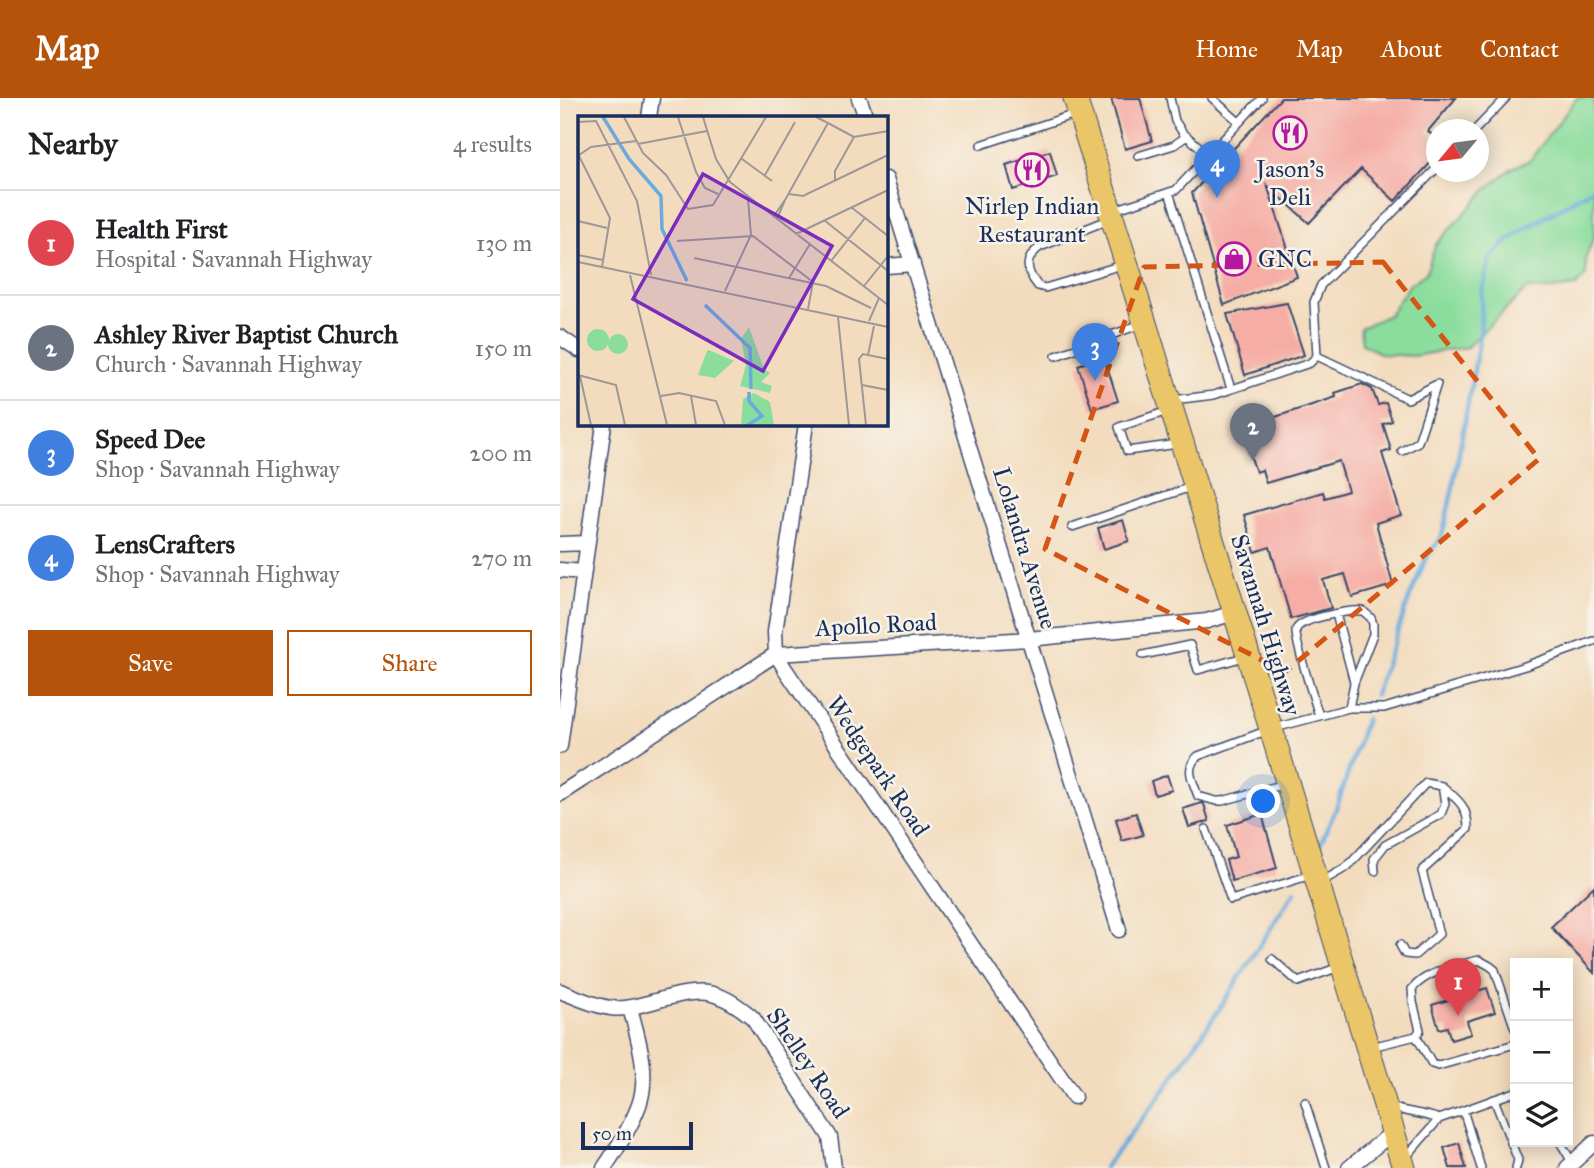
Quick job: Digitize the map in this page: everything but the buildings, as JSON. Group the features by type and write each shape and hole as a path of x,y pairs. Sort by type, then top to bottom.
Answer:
{"highway":[{"name":"Savannah Highway","path":"1077,105 1403,1165"}],"street":[{"path":"649,116 652,98"},
{"path":"853,116 858,98"},
{"path":"858,98 866,116"},
{"name":"Lolandra Avenue","path":"887,182 1119,930"},
{"path":"887,266 913,264"},
{"path":"560,337 578,349"},
{"path":"560,747 604,425"},
{"path":"776,654 775,632 806,425"},
{"path":"560,544 587,543"},
{"path":"560,570 583,572"},
{"name":"Apollo Road","path":"560,793 776,654 1030,639 1207,621 1234,613"},
{"name":"Wedgepark Road","path":"776,654 1074,1097"},
{"name":"Shelley Road","path":"560,991 611,1008 631,1008 701,992 720,995 736,1004 753,1018 830,1138 834,1168"},
{"path":"604,1168 630,1126 640,1103 642,1066 631,1008"},
{"path":"1349,1168 1393,1132"},
{"path":"1570,1165 1594,1143"}],"lane":[{"path":"1170,98 1175,121 1187,136 1209,155"},
{"path":"1212,98 1239,122"},
{"path":"1126,263 1045,288 1038,286 1027,263 1031,254 1041,247 1111,215 1176,190 1262,98"},
{"path":"1486,119 1506,98"},
{"path":"981,145 1077,105"},
{"path":"1138,156 1174,145 1187,136"},
{"path":"1182,443 1127,451 1119,427 1170,405 1214,395 1310,363 1317,356 1314,302 1321,285 1426,180"},
{"path":"1169,192 1231,389"},
{"path":"1056,356 1145,322"},
{"path":"1317,356 1408,399 1437,384 1418,442 1402,451"},
{"path":"1072,527 1195,485"},
{"path":"1319,716 1298,645 1296,628 1300,624 1354,610 1363,611 1371,618 1373,634 1354,683 1349,708"},
{"path":"1336,614 1354,683"},
{"path":"1287,783 1216,801 1198,796 1189,770 1192,761 1198,756 1271,729 1349,708 1384,708 1525,666 1594,641"},
{"path":"1143,655 1190,645 1198,670 1248,656"},
{"path":"1206,829 1231,900 1316,879 1347,867 1426,783 1442,786 1462,804 1468,819 1468,829 1422,871 1439,934 1415,955 1405,954 1399,946"},
{"path":"1375,871 1374,859 1385,845 1441,814 1445,804 1442,786"},
{"path":"1272,959 1298,982 1343,966"},
{"path":"1368,1048 1416,1036 1420,1030 1412,989 1419,981 1433,973 1479,960 1495,970 1512,1021"},
{"path":"1416,1036 1432,1064 1438,1066 1510,1045"},
{"path":"1403,1165 1412,1149 1439,1119 1510,1094"},
{"path":"1494,1099 1518,1160 1516,1168"},
{"path":"1306,1102 1326,1168"},
{"path":"1385,1105 1405,1113 1430,1115 1439,1119"},
{"path":"1463,1110 1481,1168"},
{"path":"1562,1147 1570,1165"}],"highlighted area":[{"path":"1383,262 1539,459 1285,672 1045,549 1144,267"}],"green space":[{"path":"1577,98 1594,98 1594,237 1586,257 1586,275 1576,286 1527,289 1467,347 1413,356 1382,354 1362,344 1360,328 1389,315 1410,284 1426,273 1436,244 1487,189 1512,168 1530,160"}],"waterway":[{"path":"1375,695 1426,558 1442,536 1480,336 1482,293 1490,259 1505,243 1525,229 1594,188"},
{"path":"1318,849 1336,809 1366,719"},
{"path":"1104,1168 1163,1092 1295,890"}],"place":[{"name":"Jason's Deli","path":"1290,133"},
{"name":"Nirlep Indian Restaurant","path":"1032,170"},
{"name":"LensCrafters","path":"1217,198"},
{"name":"GNC","path":"1234,259"},
{"name":"Speed Dee","path":"1095,381"},
{"name":"Ashley River Baptist Church","path":"1253,461"},
{"name":"Health First","path":"1458,1016"}]}
